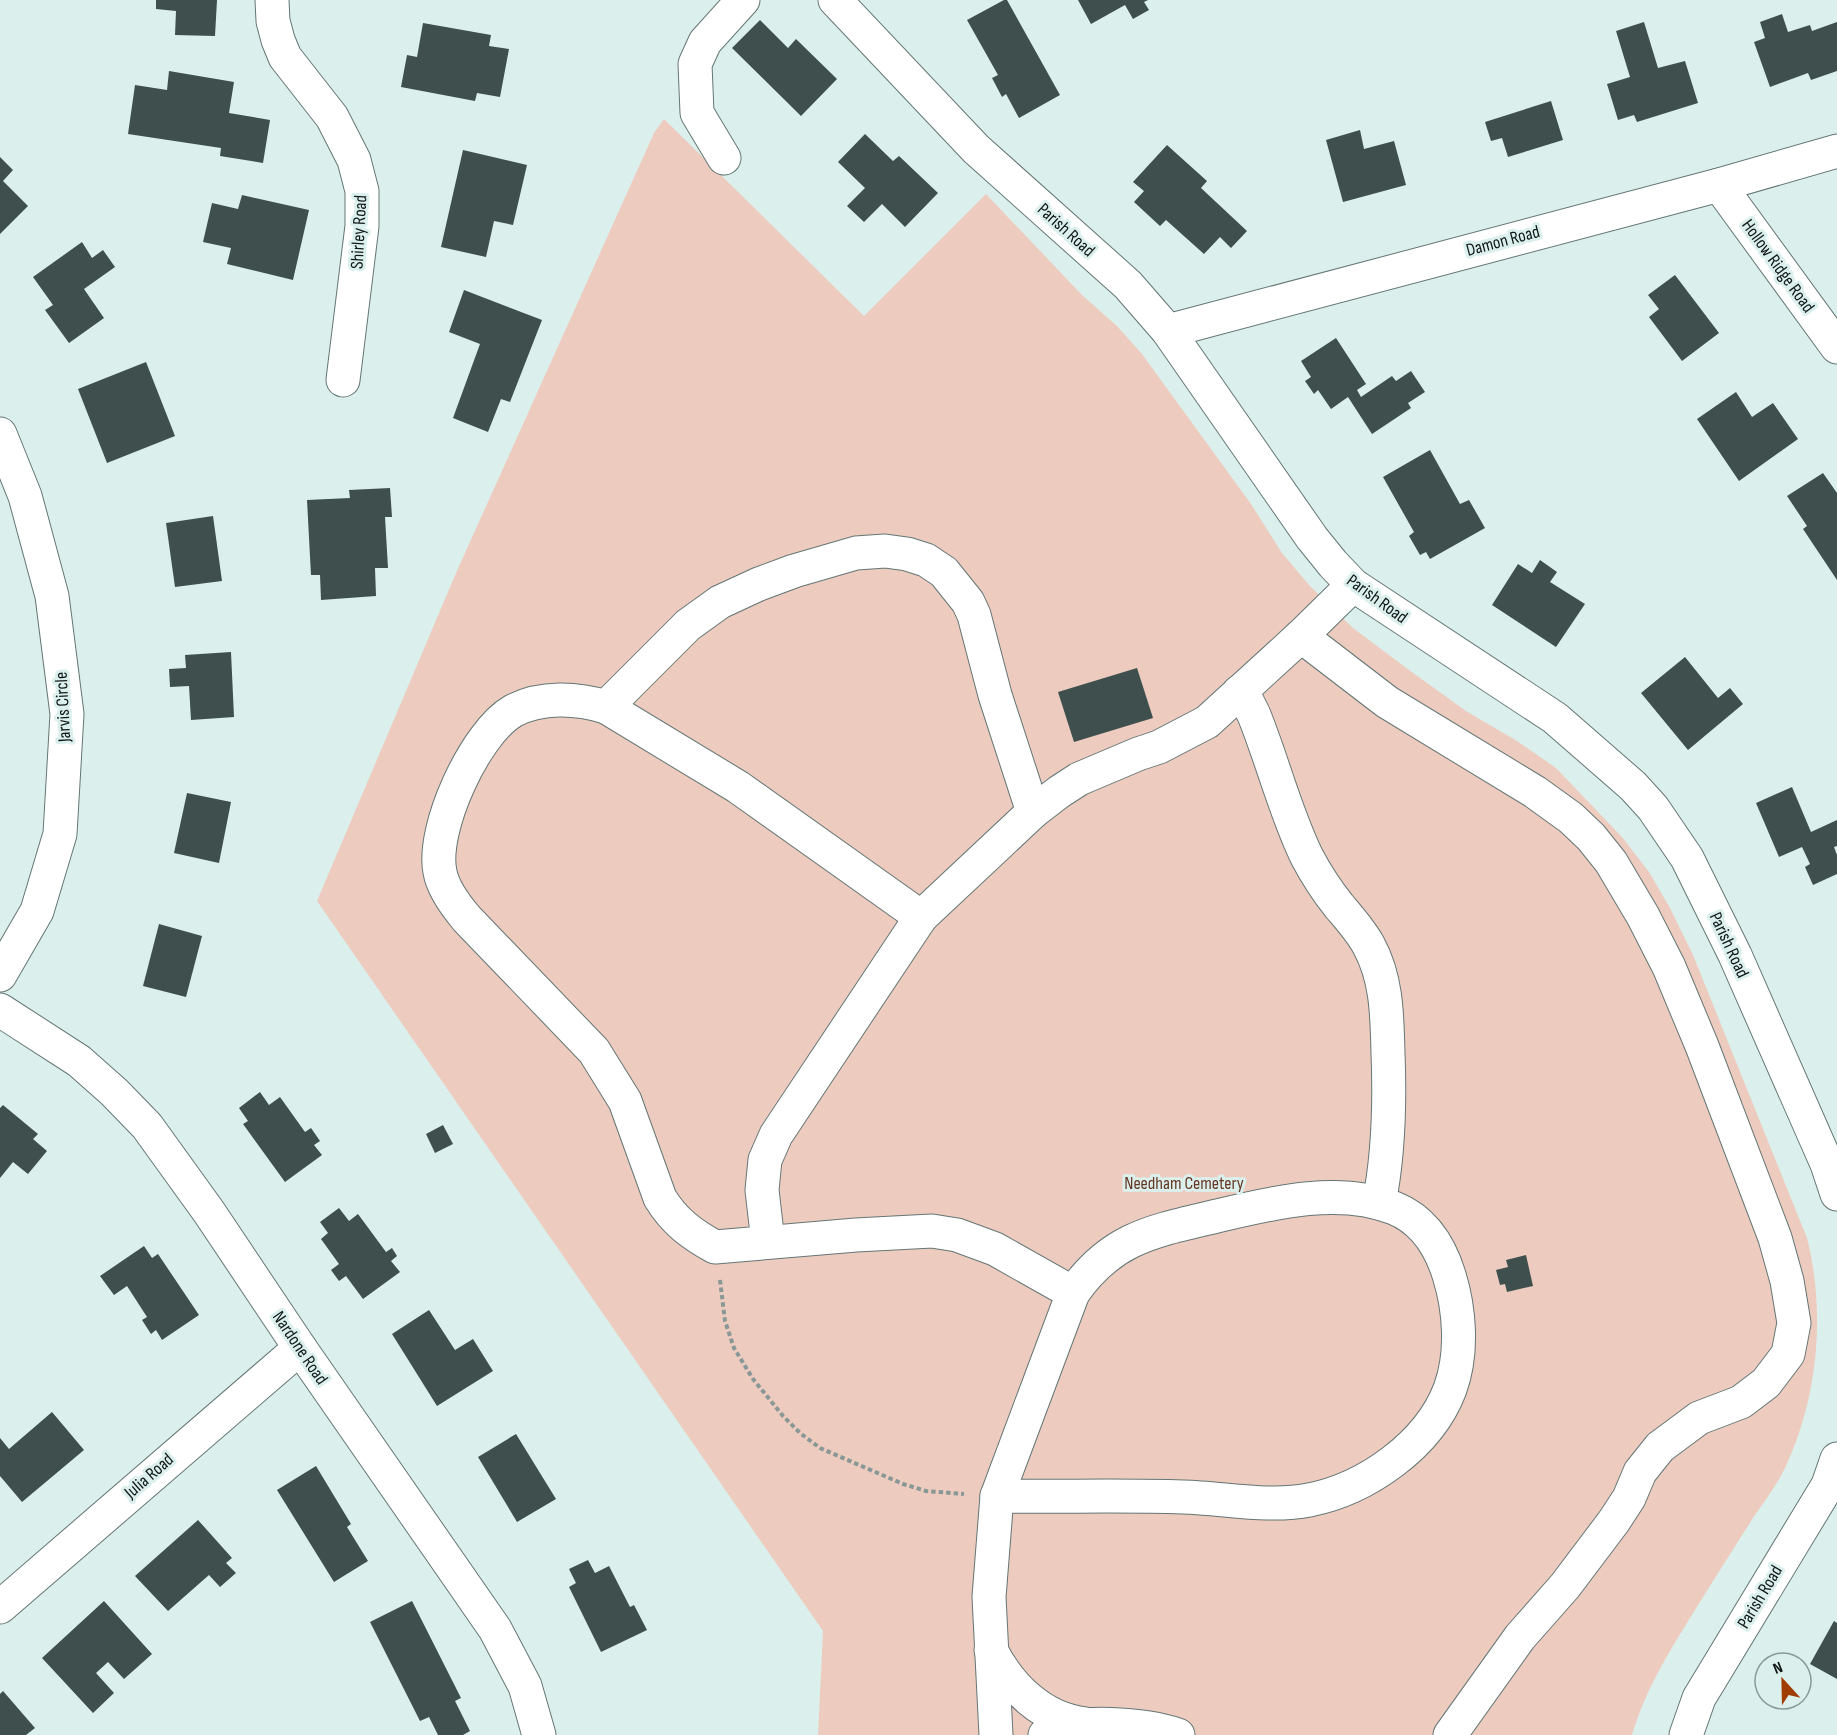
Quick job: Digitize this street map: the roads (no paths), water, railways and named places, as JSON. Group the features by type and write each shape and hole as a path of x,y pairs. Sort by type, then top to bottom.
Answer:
{"street":[{"name":"Shirley Road","path":"272,0 273,21 285,57 332,117 354,160 362,190 362,226 343,380"},
{"path":"724,158 697,113 696,64 705,42 743,0"},
{"name":"Parish Road","path":"835,0 976,149 1128,285 1168,331 1312,538 1353,585 1555,718 1633,786 1653,808 1687,858 1735,955 1827,1164 1837,1194"},
{"name":"Damon Road","path":"1168,331 1719,185 1837,151"},
{"name":"Hollow Ridge Road","path":"1719,185 1837,347"},
{"name":"Jarvis Circle","path":"0,434 25,496 52,596 67,714 60,834 37,911 0,975"},
{"path":"606,707 688,625 720,602 794,571 856,553 885,551 907,554 926,560 945,572 968,602 974,615 995,695 1033,812"},
{"path":"768,1242 762,1190 765,1160 776,1135 921,917 1033,812 1079,779 1159,747 1207,722 1353,585"},
{"path":"1301,636 1387,702 1534,792 1565,814 1592,837 1611,862 1632,896 1658,947 1702,1046 1774,1238 1787,1281 1794,1323 1788,1354 1766,1383 1741,1402 1699,1418 1660,1447 1640,1472 1629,1498 1614,1521 1565,1586 1520,1637 1450,1735"},
{"path":"1239,692 1254,715 1294,828 1307,857 1324,886 1356,925 1370,947 1383,984 1386,1006 1389,1096 1388,1146 1379,1203"},
{"path":"921,917 738,787 606,707 582,700 541,702 520,708 502,720 472,758 454,793 439,851 440,872 452,899 466,919 594,1051 625,1101 660,1198 680,1224 696,1236 715,1247 897,1232 957,1235 995,1249 1073,1293"},
{"name":"Nardone Road","path":"0,1010 79,1061 147,1126 209,1212 300,1348 495,1629 525,1686 539,1735"},
{"path":"996,1735 989,1597 997,1496 1073,1293 1087,1273 1106,1256 1145,1234 1254,1207 1302,1200 1335,1198 1379,1203 1408,1214 1422,1225 1434,1240 1444,1258 1456,1299 1458,1345 1451,1386 1445,1401 1425,1430 1408,1448 1363,1481 1336,1493 1308,1500 1280,1503 1183,1497 997,1496"},
{"name":"Julia Road","path":"0,1607 300,1348"},
{"name":"Parish Road","path":"1686,1735 1699,1698 1828,1485 1837,1460"},
{"path":"990,1649 1007,1678 1045,1711 1059,1719 1090,1725"},
{"path":"1045,1735 1064,1726 1114,1724 1178,1735"}],"park label":[{"name":"Needham Cemetery","path":"1184,1183"}]}
